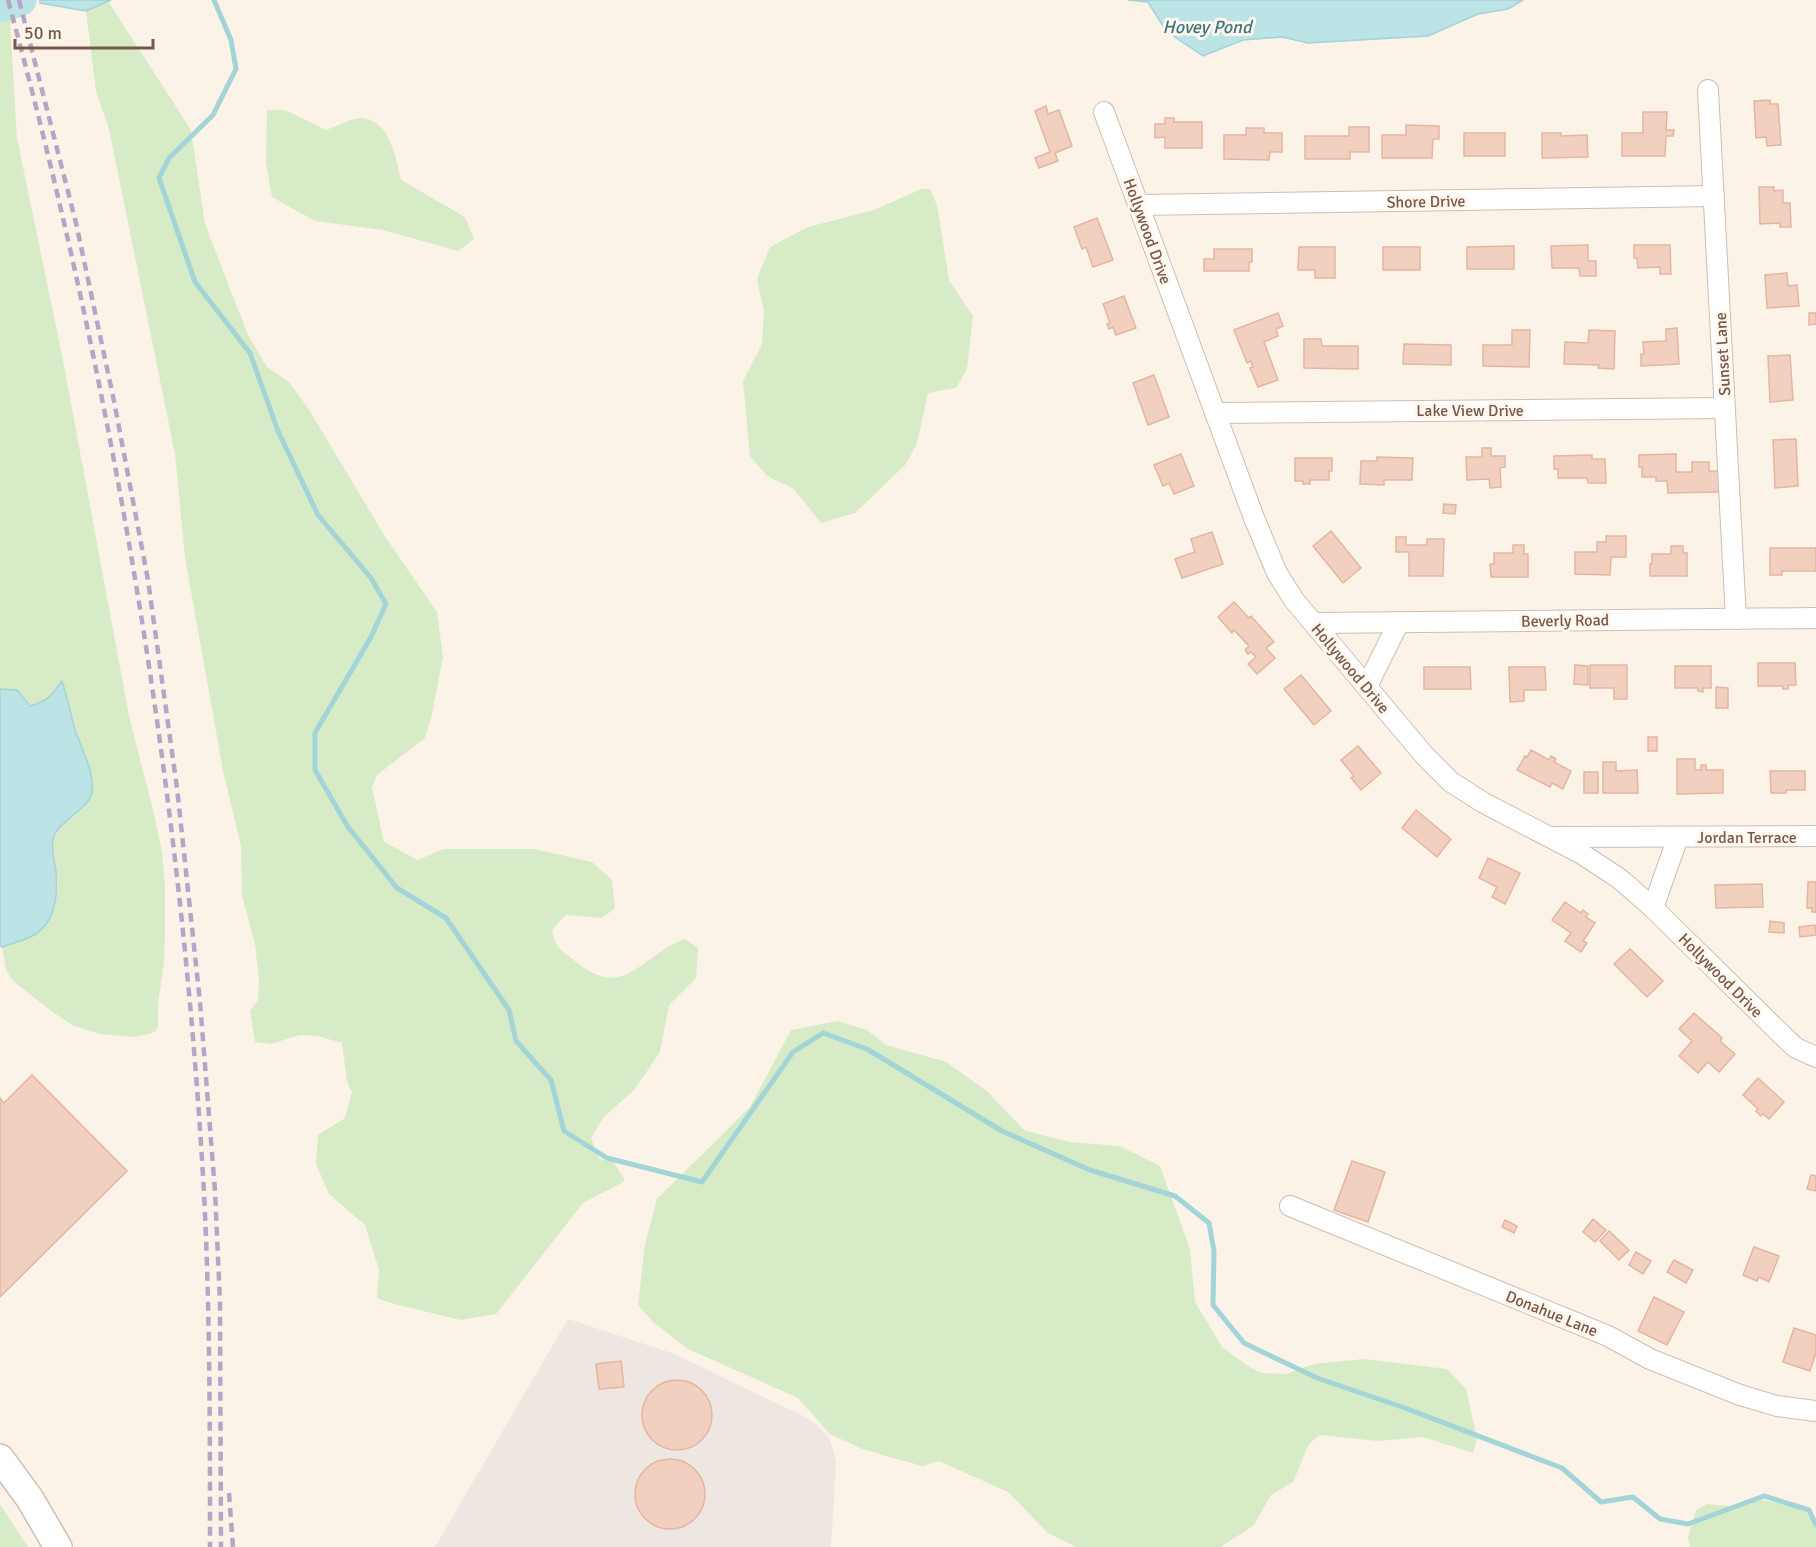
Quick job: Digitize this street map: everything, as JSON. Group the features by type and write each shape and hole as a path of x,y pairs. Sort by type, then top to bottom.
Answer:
{"street":[{"name":"Sunset Lane","path":"1708,90 1736,619"},
{"name":"Hollywood Drive","path":"1104,112 1254,518 1271,561 1284,586 1366,686 1451,782 1475,798 1551,837 1607,870 1653,908 1796,1048 1816,1057"},
{"name":"Shore Drive","path":"1138,205 1714,196"},
{"name":"Lake View Drive","path":"1215,412 1725,408"},
{"name":"Beverly Road","path":"1314,623 1816,618"},
{"path":"1366,686 1400,622"},
{"name":"Jordan Terrace","path":"1551,837 1816,836"},
{"name":"Jordan Terrace","path":"1653,908 1678,837"},
{"name":"Donahue Lane","path":"1290,1206 1608,1336 1650,1359 1725,1389 1777,1406 1816,1411"},
{"path":"0,1458 35,1507 58,1547"}],"shaded area":[{"path":"568,1319 672,1353 803,1416 817,1425 829,1438 836,1462 831,1547 435,1547"}],"green space":[{"path":"108,1 191,130 205,224 248,335 267,367 289,382 308,408 384,535 437,612 443,657 425,738 377,775 372,788 384,842 418,860 444,849 534,849 592,862 612,880 615,908 602,918 566,915 552,930 559,948 592,973 607,977 620,976 685,939 698,948 696,978 669,1005 660,1052 634,1090 604,1117 591,1138 599,1159 613,1161 625,1181 583,1203 496,1314 461,1320 377,1298 379,1270 365,1225 329,1194 316,1164 318,1135 345,1118 352,1092 347,1081 342,1043 318,1036 300,1035 271,1044 255,1042 250,1011 258,1000 259,980 255,944 242,896 241,846 223,771 185,557 175,454 109,129 96,91 86,11"},
{"path":"0,6 13,22 10,24 17,138 63,360 129,716 162,851 165,931 158,1026 156,1031 150,1034 132,1037 100,1034 74,1026 54,1013 12,980 6,969 2,947 33,936 58,888 53,840 62,825 84,807 91,796 90,771 62,682 45,700 30,706 17,690 0,689"},
{"path":"267,110 285,110 326,130 357,118 371,120 379,125 390,142 401,180 465,217 474,239 458,251 383,230 315,221 272,197 266,163"},
{"path":"921,189 930,189 937,205 949,280 973,316 967,369 956,388 928,393 917,443 906,464 855,513 821,523 794,489 767,476 750,456 743,381 762,344 764,312 757,279 770,247 808,227 874,210"},
{"path":"838,1021 867,1030 886,1045 946,1062 987,1091 1024,1130 1069,1142 1119,1146 1160,1166 1190,1249 1195,1302 1222,1347 1261,1373 1286,1374 1314,1364 1364,1359 1447,1369 1466,1389 1477,1439 1473,1453 1423,1437 1378,1441 1320,1435 1309,1444 1293,1482 1271,1495 1254,1525 1221,1547 1076,1547 1048,1533 1008,1492 939,1461 923,1466 860,1448 830,1434 798,1398 688,1349 653,1322 638,1305 645,1244 657,1199 750,1107 791,1030"},
{"path":"1761,1500 1790,1506 1816,1518 1816,1547 1690,1547 1688,1537 1696,1510 1707,1504 1730,1506"},
{"path":"0,1504 28,1547 0,1547"}],"water":[{"path":"40,0 111,0 86,11 40,3"},
{"name":"Hovey Pond","path":"1128,0 1523,0 1508,9 1478,14 1428,36 1308,43 1282,37 1243,40 1203,56 1166,31 1148,2"},
{"path":"62,681 75,730 91,775 92,793 85,805 55,834 52,847 56,890 53,909 46,925 32,936 2,947 0,946 0,689 17,690 30,706 49,697"}],"building":[{"path":"1770,100 1770,104 1778,104 1781,145 1767,146 1766,137 1756,138 1754,101"},
{"path":"1046,106 1048,114 1059,110 1072,146 1055,153 1058,161 1039,168 1035,158 1050,152 1035,111"},
{"path":"1643,112 1667,112 1666,130 1674,130 1673,136 1666,136 1665,156 1622,156 1622,133 1643,133"},
{"path":"1165,118 1174,118 1174,122 1202,122 1202,148 1165,148 1165,137 1155,138 1155,124 1165,124"},
{"path":"1406,125 1439,126 1439,139 1433,139 1432,158 1382,158 1382,135 1406,135"},
{"path":"1349,127 1369,127 1369,152 1350,152 1350,159 1305,159 1305,136 1349,136"},
{"path":"1246,128 1264,128 1264,133 1282,133 1282,152 1270,152 1269,160 1224,159 1224,135 1246,135"},
{"path":"1464,133 1505,133 1505,156 1464,156"},
{"path":"1542,133 1561,133 1561,136 1587,135 1588,157 1542,158"},
{"path":"1759,187 1774,187 1774,191 1783,190 1783,203 1790,203 1791,227 1780,227 1780,223 1760,224"},
{"path":"1097,218 1113,260 1093,267 1086,247 1082,249 1074,227"},
{"path":"1588,245 1588,261 1596,261 1596,276 1580,276 1579,268 1552,268 1551,246"},
{"path":"1634,245 1670,245 1671,274 1660,274 1660,267 1638,268 1637,258 1634,258"},
{"path":"1514,246 1514,269 1467,269 1467,247"},
{"path":"1299,247 1335,247 1335,278 1315,278 1315,270 1298,270"},
{"path":"1383,247 1420,247 1420,270 1383,270"},
{"path":"1214,249 1252,249 1249,271 1204,271 1204,259 1214,259"},
{"path":"1787,273 1788,286 1797,285 1799,306 1767,308 1765,275"},
{"path":"1124,296 1136,328 1116,335 1113,327 1109,329 1107,324 1110,323 1103,304"},
{"path":"1278,313 1283,326 1276,329 1278,336 1264,342 1278,380 1258,387 1250,368 1253,367 1251,361 1247,363 1234,330"},
{"path":"1809,313 1816,313 1816,324 1809,325"},
{"path":"1677,328 1679,364 1641,366 1641,354 1644,354 1643,342 1666,341 1666,329"},
{"path":"1512,330 1530,330 1529,367 1483,366 1483,345 1512,345"},
{"path":"1589,330 1615,331 1614,369 1598,368 1599,365 1564,364 1565,342 1588,343"},
{"path":"1304,339 1321,339 1322,346 1358,346 1358,369 1304,368"},
{"path":"1404,344 1451,345 1451,365 1403,364"},
{"path":"1790,355 1793,400 1770,402 1768,356"},
{"path":"1154,375 1169,417 1148,425 1133,383"},
{"path":"1796,439 1798,486 1775,488 1773,440"},
{"path":"1482,448 1491,448 1491,456 1505,456 1505,467 1500,468 1501,487 1490,488 1489,479 1467,480 1466,457 1482,457"},
{"path":"1181,454 1194,486 1174,494 1169,483 1163,486 1154,465"},
{"path":"1676,454 1676,472 1692,472 1692,462 1709,462 1709,471 1719,471 1719,492 1668,493 1667,481 1656,481 1656,477 1642,477 1639,455"},
{"path":"1592,455 1592,459 1605,459 1606,483 1588,483 1587,478 1558,478 1558,469 1554,469 1554,456"},
{"path":"1377,457 1413,458 1412,480 1384,480 1384,485 1360,484 1361,461 1377,461"},
{"path":"1295,458 1332,458 1329,480 1310,480 1310,484 1295,481"},
{"path":"1444,504 1456,505 1455,514 1443,513"},
{"path":"1331,531 1361,568 1343,583 1313,546"},
{"path":"1212,532 1223,564 1182,578 1175,559 1195,552 1191,539"},
{"path":"1606,536 1626,536 1626,557 1611,557 1610,575 1575,574 1575,552 1597,552 1597,542 1606,542"},
{"path":"1396,537 1406,537 1406,545 1427,545 1427,539 1444,539 1443,576 1409,576 1409,552 1396,552"},
{"path":"1513,545 1524,545 1524,554 1528,554 1528,577 1491,577 1490,564 1494,564 1494,553 1513,553"},
{"path":"1671,546 1683,546 1683,553 1687,553 1687,576 1650,576 1652,554 1671,554"},
{"path":"1770,548 1816,548 1816,571 1782,571 1782,575 1770,575"},
{"path":"1234,602 1249,618 1251,616 1274,642 1266,648 1275,658 1257,674 1248,664 1256,657 1245,650 1249,646 1234,630 1232,633 1218,617"},
{"path":"1758,663 1795,663 1796,685 1788,685 1788,689 1783,689 1783,686 1758,686"},
{"path":"1575,665 1588,666 1588,685 1574,684"},
{"path":"1590,665 1627,665 1627,699 1614,699 1614,688 1590,688"},
{"path":"1675,666 1711,666 1711,688 1703,688 1703,692 1698,691 1698,688 1675,688"},
{"path":"1424,667 1470,667 1471,689 1424,689"},
{"path":"1509,667 1545,667 1546,690 1524,690 1524,701 1510,702"},
{"path":"1301,675 1331,711 1314,725 1284,689"},
{"path":"1716,687 1728,688 1728,708 1716,708"},
{"path":"1648,737 1657,737 1657,751 1648,751"},
{"path":"1358,746 1381,773 1361,790 1351,778 1354,776 1341,760"},
{"path":"1531,750 1549,760 1551,756 1556,759 1554,762 1571,771 1563,789 1552,783 1550,787 1517,770"},
{"path":"1677,759 1695,759 1695,770 1701,770 1701,765 1706,765 1706,770 1723,770 1723,793 1677,794"},
{"path":"1603,762 1616,762 1616,771 1637,770 1638,793 1603,793"},
{"path":"1770,771 1805,771 1805,790 1771,793"},
{"path":"1584,772 1598,772 1598,793 1584,793"},
{"path":"1416,810 1451,839 1437,857 1402,828"},
{"path":"1488,858 1520,873 1505,904 1492,897 1497,887 1479,878"},
{"path":"1808,882 1816,882 1816,912 1812,912 1812,908 1807,908"},
{"path":"1762,884 1763,907 1716,908 1715,885"},
{"path":"1565,902 1581,913 1583,910 1588,914 1586,917 1595,923 1583,941 1587,943 1581,952 1565,941 1571,933 1552,920"},
{"path":"1770,921 1784,923 1784,933 1769,932"},
{"path":"1815,925 1816,935 1800,937 1799,927"},
{"path":"1630,949 1663,981 1647,997 1614,964"},
{"path":"1694,1013 1722,1038 1720,1041 1735,1054 1719,1072 1708,1062 1698,1073 1679,1056 1692,1041 1679,1029"},
{"path":"32,1075 127,1171 0,1297 0,1098 4,1103"},
{"path":"1758,1078 1784,1102 1769,1119 1763,1114 1761,1116 1756,1111 1758,1109 1743,1095"},
{"path":"1352,1161 1385,1172 1368,1222 1334,1210"},
{"path":"1811,1175 1816,1176 1816,1191 1807,1189"},
{"path":"1593,1219 1606,1230 1595,1242 1583,1232"},
{"path":"1505,1220 1517,1226 1514,1233 1502,1227"},
{"path":"1609,1231 1629,1250 1619,1260 1600,1241"},
{"path":"1754,1247 1779,1256 1769,1282 1759,1277 1757,1281 1743,1275"},
{"path":"1636,1252 1651,1261 1643,1274 1629,1265"},
{"path":"1674,1260 1693,1270 1686,1283 1667,1272"},
{"path":"1654,1297 1684,1312 1667,1345 1638,1331"},
{"path":"1794,1328 1816,1335 1816,1353 1810,1371 1783,1362"},
{"path":"621,1361 624,1387 599,1389 596,1364"},
{"path":"677,1380 690,1383 702,1390 709,1402 712,1415 709,1428 702,1440 690,1447 677,1450 664,1447 652,1440 645,1428 642,1415 645,1402 652,1390 664,1383"},
{"path":"670,1459 683,1462 695,1469 702,1481 705,1494 702,1507 695,1519 683,1526 670,1529 657,1526 645,1519 638,1507 635,1494 638,1481 645,1469 657,1462"}],"waterway":[{"path":"0,6 20,0"},
{"path":"214,0 231,40 236,69 213,115 169,158 159,178 195,282 250,353 278,431 318,515 371,578 386,604 371,637 315,733 315,770 348,827 397,888 446,918 509,1010 516,1041 551,1080 564,1131 607,1158 702,1182 793,1052 823,1033 867,1049 1002,1131 1090,1170 1175,1196 1209,1223 1214,1251 1213,1305 1244,1343 1317,1378 1405,1408 1562,1468 1601,1502 1633,1497 1660,1519 1688,1524 1764,1496 1809,1510 1816,1525"}],"railway":[{"path":"8,0 46,147 111,442 160,741 179,891 204,1193 209,1326 210,1547"},
{"path":"19,0 76,223 114,401 148,580 177,788 200,1002 215,1191 220,1302 221,1547"},
{"path":"229,1493 233,1547"}]}
